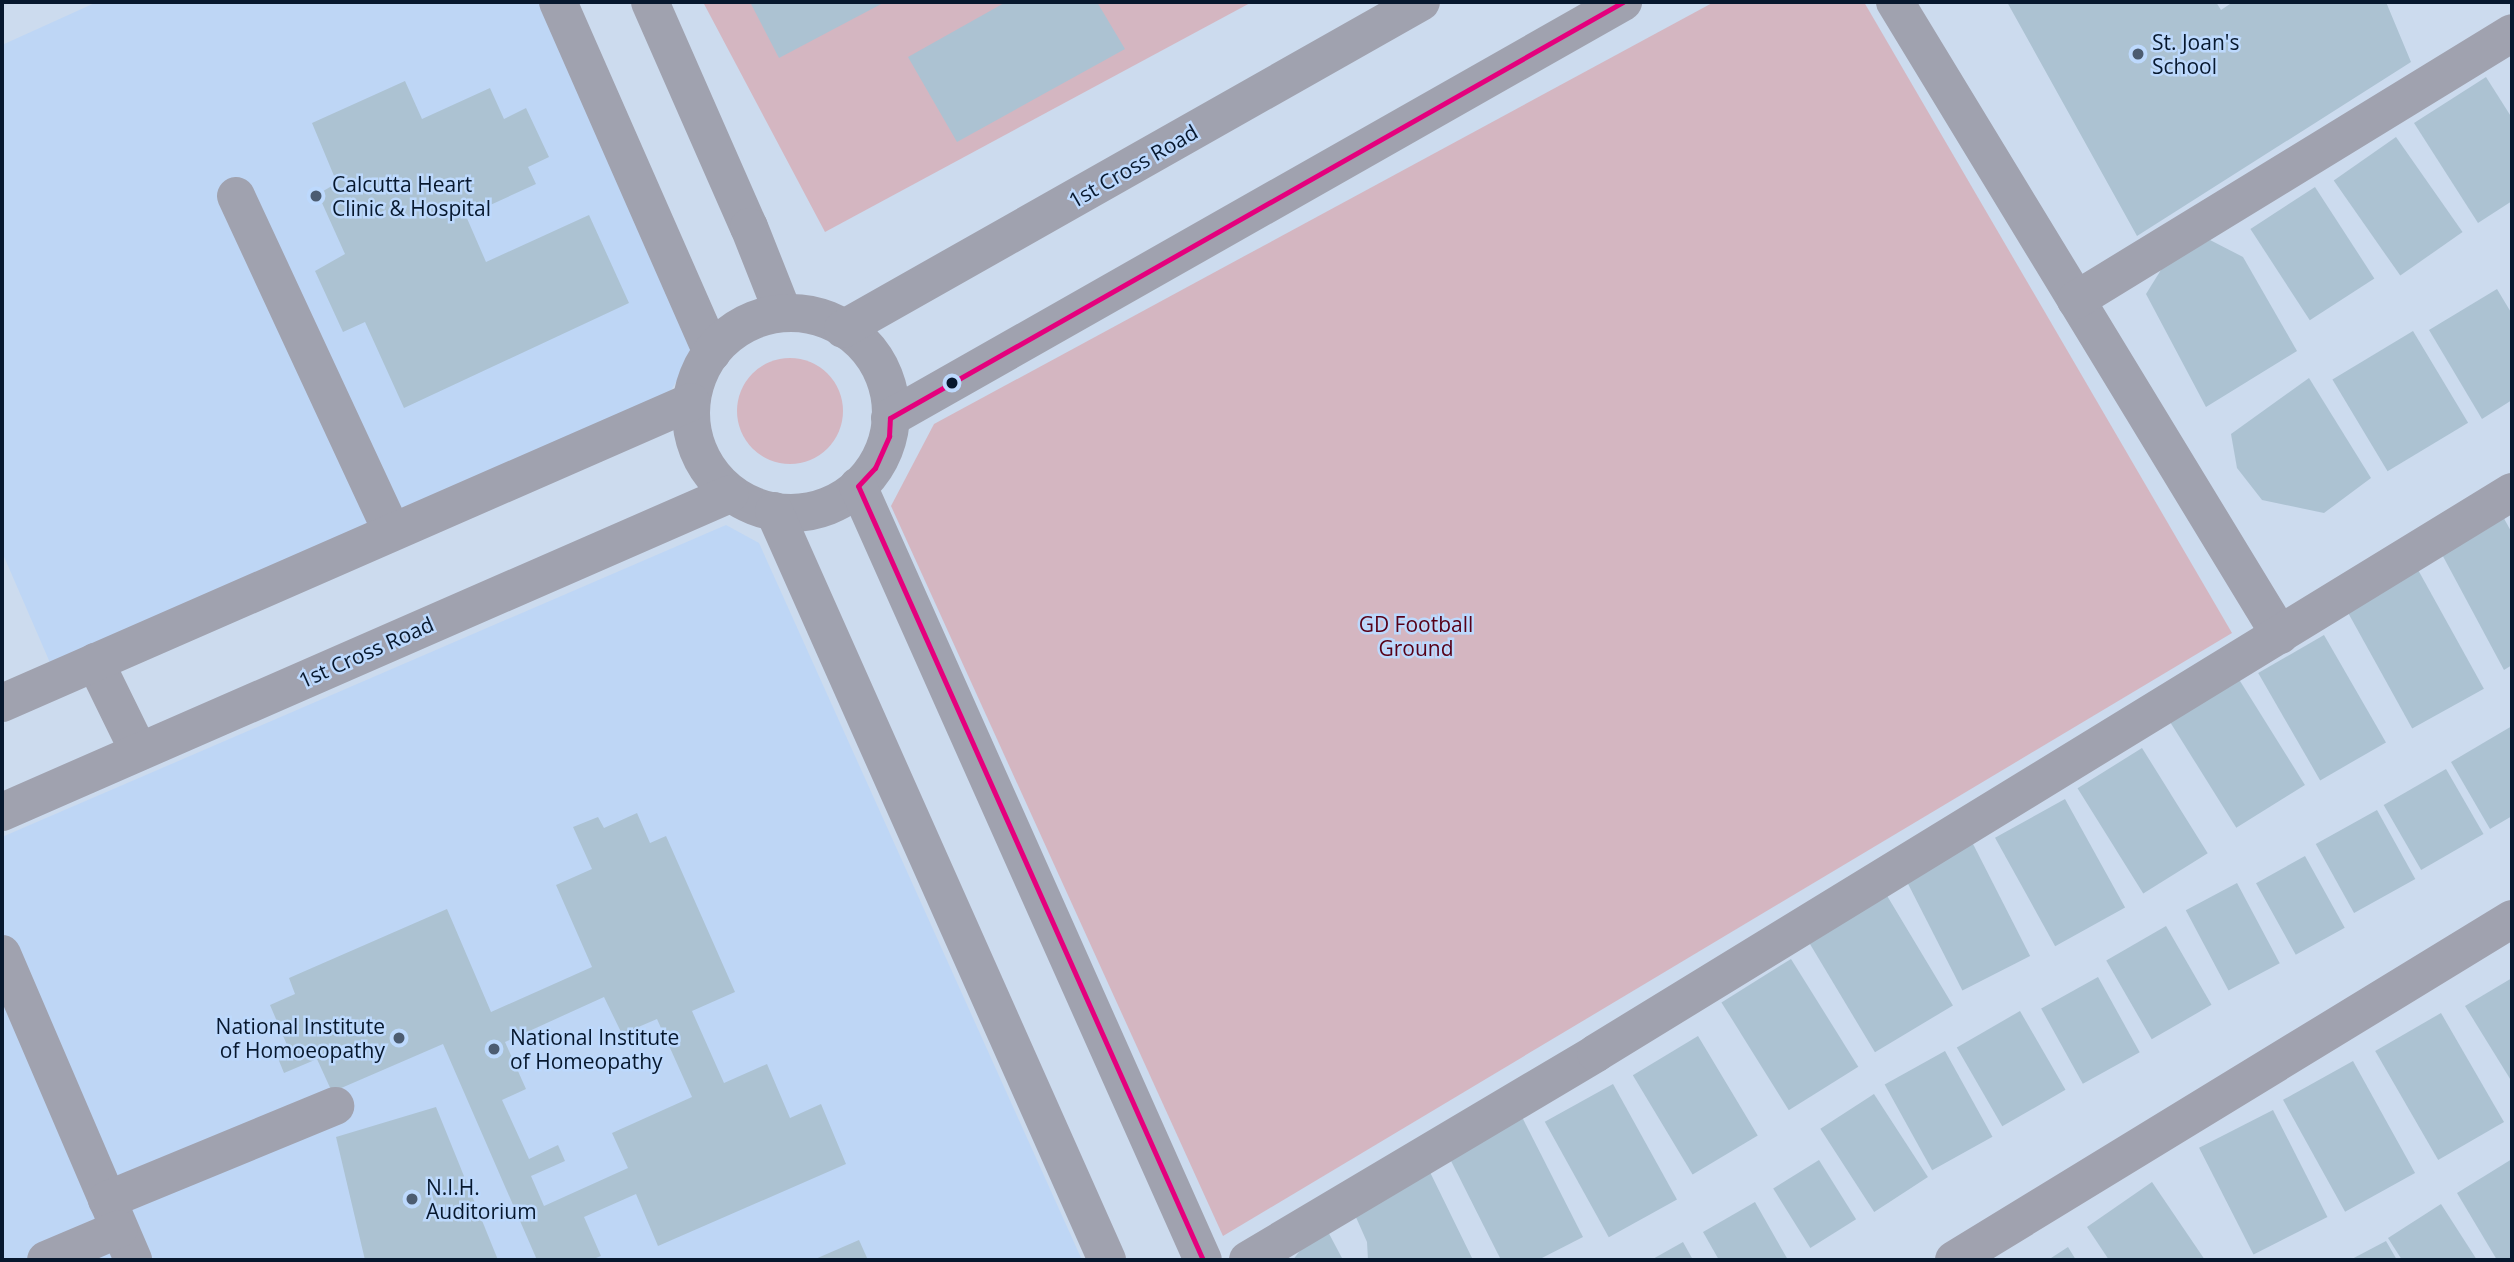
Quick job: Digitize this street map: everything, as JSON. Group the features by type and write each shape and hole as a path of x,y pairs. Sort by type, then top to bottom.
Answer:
{"street":[{"path":"558,2 712,353"},
{"path":"650,2 749,227 783,313"},
{"name":"1st Cross Road","path":"844,329 1422,2"},
{"path":"890,418 1623,2"},
{"path":"1895,2 2280,635"},
{"path":"2076,300 2512,33"},
{"path":"236,196 392,532"},
{"path":"783,313 823,317 861,340 881,368 891,402 888,436 875,468 850,494 819,510 794,514 760,509 730,494 706,467 692,433 691,402 702,365 712,353 723,338 754,319 783,313"},
{"path":"2,703 691,402"},
{"path":"858,486 1203,1260"},
{"path":"1248,1260 1607,1046 2512,492"},
{"name":"1st Cross Road","path":"2,812 730,494"},
{"path":"774,511 1107,1260"},
{"path":"95,662 139,752"},
{"path":"1954,1260 2512,919"},
{"path":"2,954 120,1230"},
{"path":"46,1260 120,1230 334,1106"}],"shaded area":[{"name":"Calcutta Heart Clinic & Hospital","path":"97,2 546,2 697,348 668,395 51,665 2,552 2,45"},
{"name":"National Institute of Homeopathy","path":"726,525 759,543 1082,1260 2,1260 2,837"}],"green space":[{"path":"703,2 1252,2 825,232"},
{"name":"GD Football Ground","path":"1714,2 1864,2 2232,633 1223,1236 891,506 934,424"},
{"path":"790,358 810,362 828,373 839,391 843,411 839,431 828,449 810,460 790,464 770,460 752,449 741,431 737,411 741,391 752,373 770,362"}],"building":[{"path":"750,2 885,2 779,58"},
{"path":"1006,2 1097,2 1125,49 957,142 908,57"},
{"path":"2007,2 2216,2 2221,10 2233,2 2386,2 2411,62 2137,236"},
{"path":"2486,77 2512,118 2512,201 2478,223 2414,123"},
{"path":"405,81 422,119 490,88 504,119 526,108 549,157 528,167 536,184 466,216 486,262 589,215 629,303 404,408 365,322 343,332 315,271 345,254 318,194 337,183 312,123"},
{"path":"2396,137 2463,232 2400,276 2334,181"},
{"path":"2315,187 2374,278 2310,320 2250,229"},
{"path":"2210,240 2243,257 2297,351 2206,407 2146,294 2164,265"},
{"path":"2497,289 2512,314 2512,400 2482,419 2429,330"},
{"path":"2413,331 2468,423 2388,471 2332,379"},
{"path":"2309,378 2371,478 2324,513 2262,500 2237,468 2231,434"},
{"path":"2501,513 2512,533 2512,665 2504,670 2438,547"},
{"path":"2417,568 2484,689 2412,728 2345,608"},
{"path":"2324,635 2386,742 2320,780 2258,673"},
{"path":"2235,673 2305,785 2236,828 2166,716"},
{"path":"2512,726 2512,816 2490,829 2451,762"},
{"path":"2142,748 2208,853 2143,893 2078,788"},
{"path":"2446,769 2484,834 2421,870 2384,805"},
{"path":"2065,799 2125,907 2055,946 1995,838"},
{"path":"2377,810 2415,879 2354,913 2316,844"},
{"name":"National Institute of Homoeopathy","path":"637,813 650,843 666,836 735,992 692,1011 724,1083 767,1064 790,1118 821,1104 846,1164 658,1246 636,1194 584,1217 601,1256 591,1260 537,1260 443,1044 332,1092 317,1059 284,1073 275,1051 287,1045 270,1005 295,994 289,978 447,909 491,1012 592,967 556,885 592,869 573,827 598,817 604,828","holes":["604,997 622,1034 657,1019 692,1097 612,1133 628,1168 544,1206 531,1176 565,1161 558,1145 529,1159 502,1100 526,1089 505,1042"]},
{"path":"1972,842 2030,956 1962,991 1904,877"},
{"path":"2305,856 2345,928 2296,955 2256,883"},
{"path":"2237,883 2280,963 2229,991 2186,910"},
{"path":"1886,894 1953,1005 1875,1052 1808,941"},
{"path":"2166,926 2212,1005 2152,1039 2106,960"},
{"path":"1791,959 1858,1067 1789,1110 1721,1002"},
{"path":"2098,977 2140,1052 2083,1084 2041,1009"},
{"path":"2512,978 2512,1082 2465,1006"},
{"path":"2020,1011 2066,1090 2002,1126 1957,1048"},
{"path":"2441,1013 2504,1122 2438,1160 2375,1051"},
{"path":"1698,1036 1758,1135 1693,1175 1633,1075"},
{"path":"1945,1051 1993,1137 1932,1170 1885,1084"},
{"path":"2353,1061 2415,1173 2345,1212 2283,1100"},
{"path":"1613,1084 1677,1199 1609,1237 1545,1122"},
{"path":"1874,1094 1928,1177 1874,1212 1820,1129"},
{"name":"N.I.H. Auditorium","path":"436,1107 498,1260 365,1260 336,1137"},
{"path":"2273,1110 2327,1217 2254,1255 2199,1148"},
{"path":"1521,1115 1583,1237 1538,1260 1501,1260 1447,1153"},
{"path":"2512,1159 2512,1260 2497,1260 2457,1193"},
{"path":"1819,1160 1856,1219 1810,1248 1773,1189"},
{"path":"1427,1166 1473,1260 1368,1260 1367,1242 1351,1206"},
{"path":"2152,1182 2205,1260 2109,1260 2087,1227"},
{"path":"1755,1202 1788,1260 1719,1260 1703,1232"},
{"path":"2441,1204 2477,1260 2402,1260 2388,1238"},
{"path":"1326,1228 1343,1260 1293,1260 1304,1245"},
{"path":"859,1240 868,1260 813,1260"},
{"path":"2386,1241 2397,1260 2350,1260"},
{"path":"1683,1242 1693,1260 1651,1260"},
{"path":"2068,1247 2076,1260 2048,1260"}],"transit line":[{"path":"1203,1260 858,486 875,468 889,436 890,418 1623,2"}],"place":[{"name":"St. Joan's School","path":"2138,54"},
{"name":"Calcutta Heart Clinic & Hospital","path":"316,196"},
{"name":"National Institute of Homoeopathy","path":"399,1038"},
{"name":"National Institute of Homeopathy","path":"494,1049"},
{"name":"N.I.H. Auditorium","path":"412,1199"}]}
